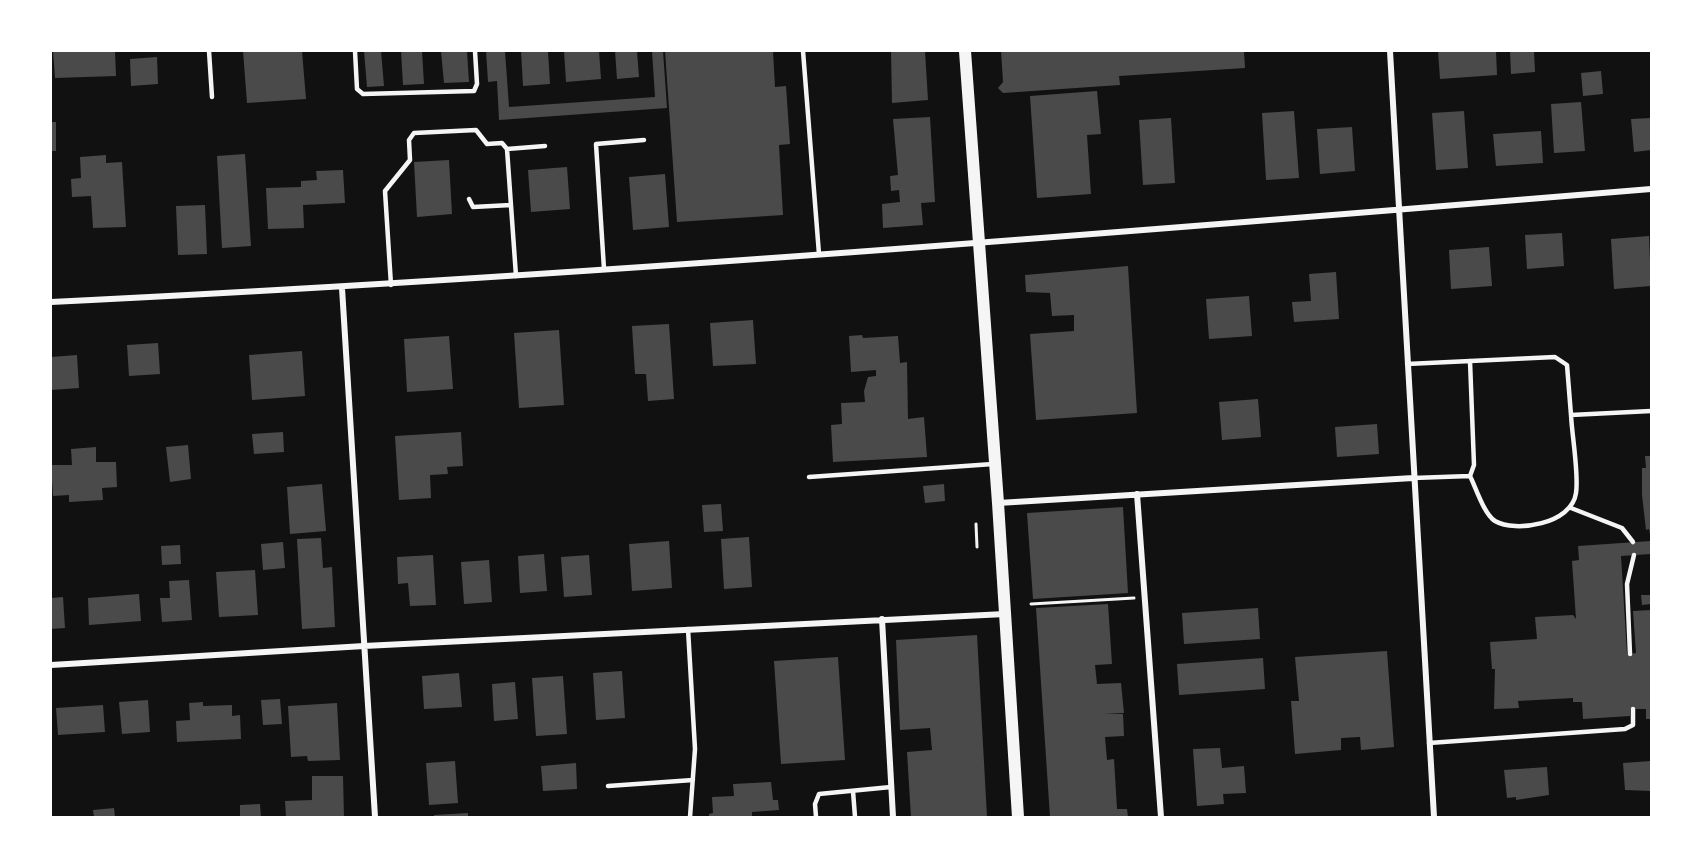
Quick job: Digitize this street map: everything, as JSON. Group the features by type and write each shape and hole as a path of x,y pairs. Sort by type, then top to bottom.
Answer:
{"main road":[{"path":"965,51 1018,817"}],"street":[{"path":"1390,51 1434,817"},
{"path":"51,302 391,285 978,243 1651,189"},
{"path":"342,288 375,817"},
{"path":"998,503 1413,478"},
{"path":"1137,494 1161,817"},
{"path":"51,665 364,646 1005,614"},
{"path":"882,619 893,817"}],"lane":[{"path":"209,51 212,97"},
{"path":"355,51 357,89 363,94 474,90 477,84 475,51"},
{"path":"803,51 819,254"},
{"path":"391,285 385,191 410,160 409,140 414,133 476,130 486,144 502,143 507,149 516,276"},
{"path":"604,269 596,144 644,140"},
{"path":"507,149 545,146"},
{"path":"469,199 473,207 511,205"},
{"path":"1407,364 1470,361 1555,357 1567,365 1576,493 1571,508 1561,517 1545,523 1504,525 1492,519 1470,476 1474,465 1470,361"},
{"path":"1571,415 1651,411"},
{"path":"809,477 995,464"},
{"path":"1413,478 1470,476"},
{"path":"1571,508 1622,528 1633,542"},
{"path":"1630,654 1627,584 1634,555"},
{"path":"688,629 696,749 690,817"},
{"path":"1430,743 1625,729 1634,725 1633,709"},
{"path":"609,786 693,780"},
{"path":"816,817 815,804 819,794 891,787"},
{"path":"853,791 855,817"}],"path":[{"path":"976,524 977,547"},
{"path":"1031,604 1145,597"}],"building":[{"path":"53,51 115,51 116,76 55,78"},
{"path":"243,51 302,51 306,99 247,103"},
{"path":"364,51 381,51 384,86 367,87"},
{"path":"401,51 422,51 424,84 403,85"},
{"path":"441,51 467,51 469,82 444,83"},
{"path":"486,51 505,51 509,107 655,97 652,51 663,51 667,108 499,120 497,81 488,82"},
{"path":"521,51 548,51 550,84 523,86"},
{"path":"564,51 599,51 601,79 566,82"},
{"path":"615,51 637,51 639,77 617,79"},
{"path":"665,51 773,51 775,87 786,86 790,144 779,145 783,215 677,222"},
{"path":"891,51 925,51 928,100 892,103"},
{"path":"1001,51 1244,51 1245,68 1119,76 1120,85 1003,93 998,88 1003,82"},
{"path":"1438,51 1496,51 1497,75 1440,79"},
{"path":"1510,51 1534,51 1535,72 1511,74"},
{"path":"157,57 158,84 131,86 130,59"},
{"path":"1601,71 1603,94 1583,96 1581,73"},
{"path":"1097,91 1101,134 1087,135 1091,194 1037,198 1030,96"},
{"path":"1581,102 1585,151 1554,153 1551,104"},
{"path":"1294,111 1299,178 1266,180 1262,113"},
{"path":"1464,111 1468,168 1436,170 1432,113"},
{"path":"930,117 935,202 921,203 923,225 883,228 882,204 900,202 899,190 891,191 890,176 898,175 893,119"},
{"path":"1171,118 1175,183 1143,185 1139,120"},
{"path":"1651,118 1651,150 1634,152 1631,119"},
{"path":"51,122 56,122 56,151 51,151"},
{"path":"1352,127 1355,171 1320,174 1317,129"},
{"path":"1541,131 1543,163 1496,166 1493,134"},
{"path":"245,154 251,246 222,248 217,156"},
{"path":"106,155 106,163 122,162 126,227 93,228 91,196 72,197 71,179 81,178 80,157"},
{"path":"449,160 452,214 417,217 414,162"},
{"path":"567,167 570,209 531,212 528,170"},
{"path":"343,170 345,203 303,205 304,228 268,229 266,188 301,187 301,181 317,180 316,171"},
{"path":"665,174 669,227 633,230 629,177"},
{"path":"205,205 207,254 178,255 176,206"},
{"path":"1562,233 1564,266 1527,269 1525,235"},
{"path":"1649,236 1651,286 1614,289 1611,239"},
{"path":"1489,247 1492,286 1451,289 1449,250"},
{"path":"1128,266 1137,413 1036,420 1030,334 1074,331 1074,315 1052,316 1050,293 1026,292 1025,275"},
{"path":"1336,272 1339,319 1294,322 1292,302 1311,301 1309,274"},
{"path":"1249,296 1252,336 1209,339 1206,299"},
{"path":"753,320 756,364 713,366 710,323"},
{"path":"669,324 674,399 648,401 646,374 635,374 632,326"},
{"path":"559,330 564,405 519,408 514,333"},
{"path":"862,335 863,338 898,336 900,363 907,362 908,419 924,417 927,457 833,462 831,425 842,424 841,403 865,402 864,391 868,377 876,376 876,370 851,372 849,336"},
{"path":"449,336 453,389 407,392 404,339"},
{"path":"158,343 160,374 129,376 127,345"},
{"path":"302,351 305,396 252,400 249,355"},
{"path":"77,355 79,388 51,390 51,357"},
{"path":"1258,399 1261,437 1222,440 1219,402"},
{"path":"1377,424 1379,454 1337,457 1335,427"},
{"path":"283,432 284,452 254,454 252,434"},
{"path":"461,432 463,466 447,467 448,474 430,475 431,498 399,500 395,436"},
{"path":"188,445 191,479 170,482 166,447"},
{"path":"96,447 96,462 116,462 117,487 102,488 103,500 69,502 69,495 53,496 51,465 72,465 71,449"},
{"path":"1645,456 1651,456 1651,539 1649,529 1646,530 1642,495 1642,468 1646,468"},
{"path":"322,484 326,531 290,534 287,487"},
{"path":"944,484 945,501 925,503 923,486"},
{"path":"721,504 723,531 704,532 702,505"},
{"path":"1123,507 1128,593 1033,599 1027,513"},
{"path":"749,537 752,587 724,589 721,539"},
{"path":"321,538 323,568 332,567 335,627 302,629 297,539"},
{"path":"669,541 672,588 632,591 629,544"},
{"path":"1651,541 1651,554 1621,556 1627,654 1636,653 1633,611 1651,610 1651,719 1646,719 1646,709 1630,709 1630,716 1583,719 1582,702 1573,702 1573,698 1518,701 1519,708 1494,709 1495,669 1492,669 1490,642 1537,639 1535,617 1573,615 1576,619 1572,561 1579,560 1578,546"},
{"path":"283,542 285,568 263,570 261,544"},
{"path":"180,545 181,564 162,565 161,546"},
{"path":"544,554 547,591 520,593 518,556"},
{"path":"433,555 436,605 410,606 408,583 398,584 397,557"},
{"path":"589,555 592,595 564,597 561,557"},
{"path":"489,560 492,602 464,604 461,562"},
{"path":"255,570 258,615 219,617 216,572"},
{"path":"189,580 192,620 162,622 160,598 170,598 169,581"},
{"path":"139,594 141,621 89,625 88,598"},
{"path":"1641,595 1651,595 1651,604 1642,605"},
{"path":"63,597 65,628 51,629 51,598"},
{"path":"1108,604 1112,664 1095,665 1097,684 1121,683 1124,713 1103,714 1123,714 1124,736 1105,737 1107,760 1114,759 1117,809 1127,809 1128,817 1050,817 1036,608"},
{"path":"1258,608 1260,639 1184,644 1182,613"},
{"path":"977,635 987,817 911,817 907,752 932,750 930,728 900,730 896,640"},
{"path":"1387,651 1394,747 1361,750 1360,737 1341,738 1341,750 1295,754 1291,701 1299,701 1295,657"},
{"path":"838,657 845,760 781,764 774,661"},
{"path":"1263,658 1265,689 1179,695 1177,664"},
{"path":"622,671 625,718 596,720 593,673"},
{"path":"459,673 462,707 424,709 422,676"},
{"path":"563,676 567,734 536,736 532,678"},
{"path":"515,682 518,719 494,721 492,684"},
{"path":"280,699 282,724 263,725 261,700"},
{"path":"148,700 150,732 122,734 119,702"},
{"path":"203,702 203,706 232,705 232,716 240,715 241,739 177,742 176,721 190,720 189,703"},
{"path":"337,703 340,760 308,761 307,756 291,757 288,706"},
{"path":"103,705 105,732 58,735 56,708"},
{"path":"1220,748 1222,768 1244,766 1246,793 1223,794 1224,804 1197,806 1193,749"},
{"path":"455,761 458,803 429,805 426,763"},
{"path":"1651,761 1651,791 1625,790 1623,763"},
{"path":"576,763 577,789 543,791 541,766"},
{"path":"1547,767 1549,795 1516,800 1516,797 1507,798 1504,770"},
{"path":"312,776 343,776 344,817 286,817 285,801 312,800"},
{"path":"771,782 773,800 778,800 779,810 752,812 752,817 709,817 709,814 713,813 712,797 734,796 733,784"},
{"path":"260,804 261,817 240,817 240,805"},
{"path":"114,808 115,817 94,817 93,810"},
{"path":"468,813 468,817 434,817 434,815"}]}
